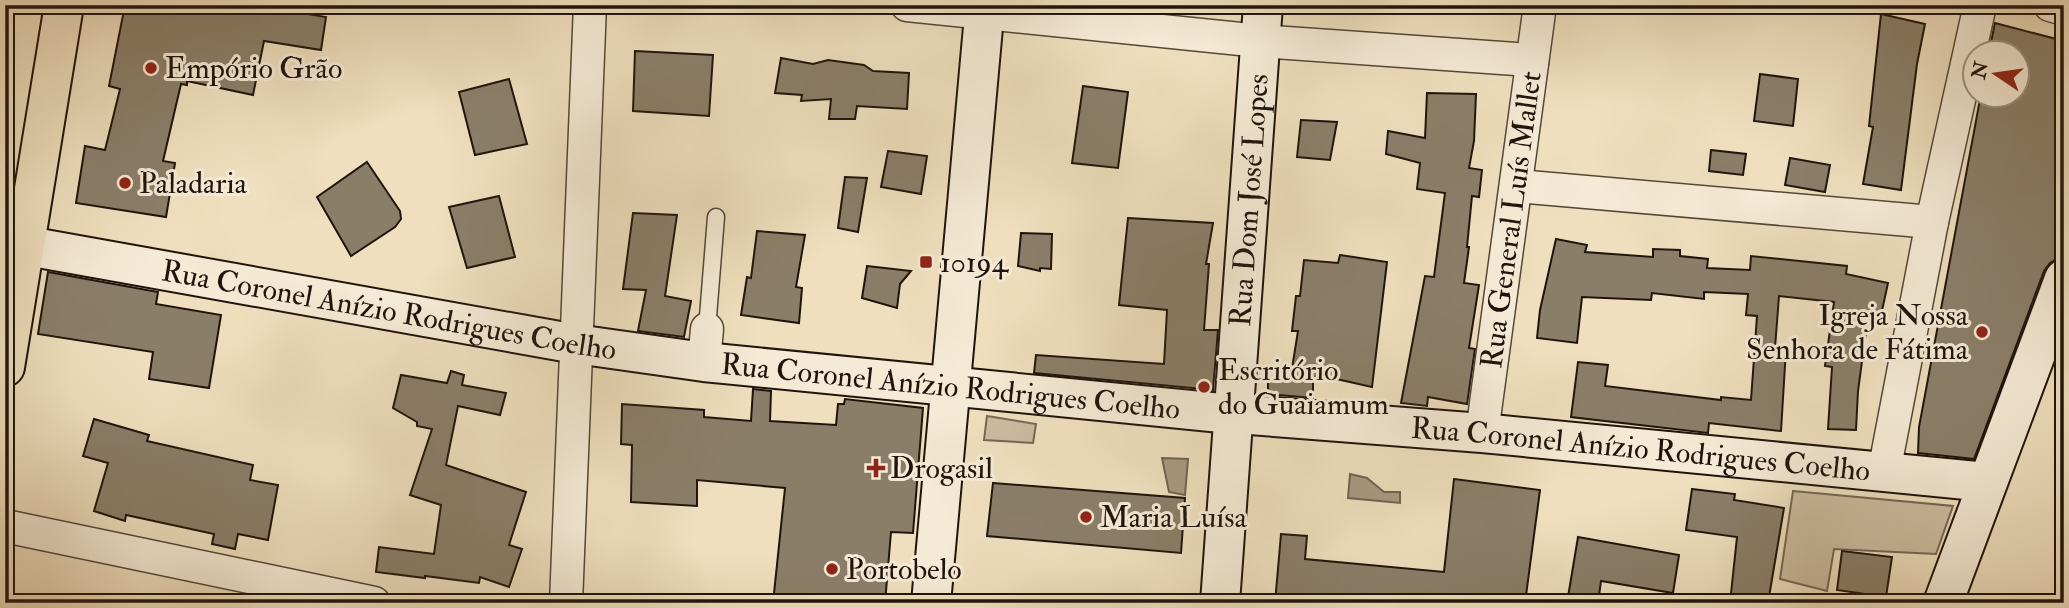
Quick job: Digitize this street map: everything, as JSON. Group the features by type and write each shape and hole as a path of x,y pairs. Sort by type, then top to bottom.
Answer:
{"main road":[{"path":"5,367 15,244 64,5"}],"street":[{"path":"566,603 590,5"},
{"path":"908,5 1261,23 1532,62"},
{"name":"Rua General Luís Mallet","path":"1482,433 1540,5"},
{"path":"1884,472 1932,222 1980,5"},
{"path":"2050,5 2064,9"},
{"path":"931,603 985,9"},
{"name":"Rua Dom José Lopes","path":"1220,603 1261,23"},
{"path":"1517,186 1932,222"},
{"name":"Rua Coronel Anízio Rodrigues Coelho","path":"15,244 576,344 706,345 949,385 1234,414 1482,433 1987,482"},
{"path":"1943,603 1987,482 2054,333 2064,279"},
{"path":"5,526 374,603"}],"lane":[{"path":"706,345 716,217"}],"shaded area":[{"path":"987,416 1036,424 1033,443 984,440"},
{"path":"1162,458 1188,459 1185,495 1169,492"},
{"path":"1350,474 1367,478 1384,492 1400,492 1400,503 1348,498"},
{"path":"1793,491 1953,506 1936,554 1834,549 1827,591 1780,579"}],"building":[{"path":"125,5 272,5 271,8 326,17 321,50 264,41 253,95 187,81 187,85 181,84 163,161 175,163 166,217 76,203 85,146 105,150 120,89 109,86"},
{"path":"1881,14 1925,24 1917,64 1901,190 1863,184 1873,127 1869,126"},
{"name":"Igreja Nossa Senhora de Fátima","path":"1995,23 2064,41 2064,238 2055,260 2044,271 1974,459 1918,453 1919,427 1978,108 2030,108 2030,38 1992,38"},
{"path":"635,51 713,55 709,116 633,111"},
{"path":"781,58 813,64 828,60 864,65 873,71 909,73 907,109 857,106 855,119 829,119 831,99 801,101 802,95 775,93"},
{"path":"1760,74 1798,79 1793,126 1754,121"},
{"path":"509,79 527,144 475,155 459,92"},
{"path":"1083,86 1128,92 1118,168 1072,163"},
{"path":"1427,93 1476,94 1474,141 1469,168 1482,170 1479,197 1472,196 1464,283 1479,285 1469,348 1475,349 1467,404 1428,397 1427,406 1401,403 1425,276 1434,277 1445,193 1417,189 1420,163 1386,154 1388,131 1425,138"},
{"path":"1301,120 1337,122 1330,160 1297,157"},
{"path":"1711,150 1746,154 1743,175 1709,171"},
{"path":"888,151 927,156 921,194 881,187"},
{"path":"1790,158 1830,165 1825,192 1785,185"},
{"path":"367,162 400,211 401,219 395,227 351,256 317,197"},
{"path":"845,177 867,178 858,232 838,228"},
{"path":"499,196 515,257 467,268 449,207"},
{"path":"633,213 677,215 665,296 691,301 684,337 638,331 646,290 623,289"},
{"path":"1128,218 1213,223 1206,264 1209,264 1204,330 1218,330 1213,390 1034,373 1036,355 1164,364 1167,310 1119,305"},
{"path":"757,231 805,235 796,287 802,288 799,323 741,315 747,277 751,278"},
{"path":"1021,233 1052,234 1051,269 1040,268 1040,271 1018,266"},
{"path":"1556,239 1587,245 1585,252 1653,257 1653,249 1680,250 1680,256 1708,259 1707,268 1750,270 1751,256 1847,266 1846,274 1888,283 1880,320 1868,317 1858,391 1856,430 1828,429 1832,367 1825,366 1834,302 1779,296 1775,348 1786,349 1781,431 1709,423 1708,433 1571,417 1578,362 1608,365 1605,386 1721,400 1721,397 1751,400 1757,316 1746,315 1748,294 1704,292 1704,299 1652,293 1651,300 1582,297 1577,343 1537,338 1540,310"},
{"path":"1340,255 1387,262 1372,387 1332,378 1313,377 1313,398 1268,394 1268,380 1290,381 1298,331 1292,331 1296,296 1300,296 1304,260 1338,263"},
{"path":"867,266 911,271 900,284 897,308 862,298"},
{"path":"48,272 158,292 156,304 221,315 209,388 149,379 153,352 38,334"},
{"path":"451,371 464,375 462,385 506,393 500,415 458,406 446,465 526,492 509,545 522,549 509,587 480,577 479,583 376,572 379,547 434,554 441,505 410,495 432,429 417,426 417,422 393,408 401,375 447,383"},
{"path":"753,389 771,391 770,421 836,425 838,404 844,404 845,399 923,408 913,533 891,532 885,603 773,603 785,488 697,480 697,506 631,502 632,445 621,444 622,404 704,410 704,417 751,421"},
{"path":"94,419 149,435 147,441 253,465 250,480 278,485 268,540 238,534 235,549 212,544 214,534 126,515 125,521 94,511 108,463 83,456"},
{"path":"1454,479 1540,490 1525,603 1275,603 1281,534 1307,536 1305,559 1444,572"},
{"name":"Maria Luísa","path":"993,483 1185,498 1181,553 987,536"},
{"path":"1692,489 1735,494 1734,500 1784,508 1768,603 1730,603 1737,537 1686,530"},
{"path":"1578,537 1679,555 1673,593 1601,581 1598,603 1567,603"},
{"path":"1842,551 1892,557 1886,597 1837,590"}],"place":[{"name":"Empório Grão","path":"151,68"},
{"name":"Paladaria","path":"125,183"},
{"name":"10194","path":"926,262"},
{"name":"Igreja Nossa Senhora de Fátima","path":"1982,332"},
{"name":"Escritório do Guaiamum","path":"1204,387"},
{"name":"Drogasil","path":"876,468"},
{"name":"Maria Luísa","path":"1086,517"},
{"name":"Portobelo","path":"832,569"}]}
